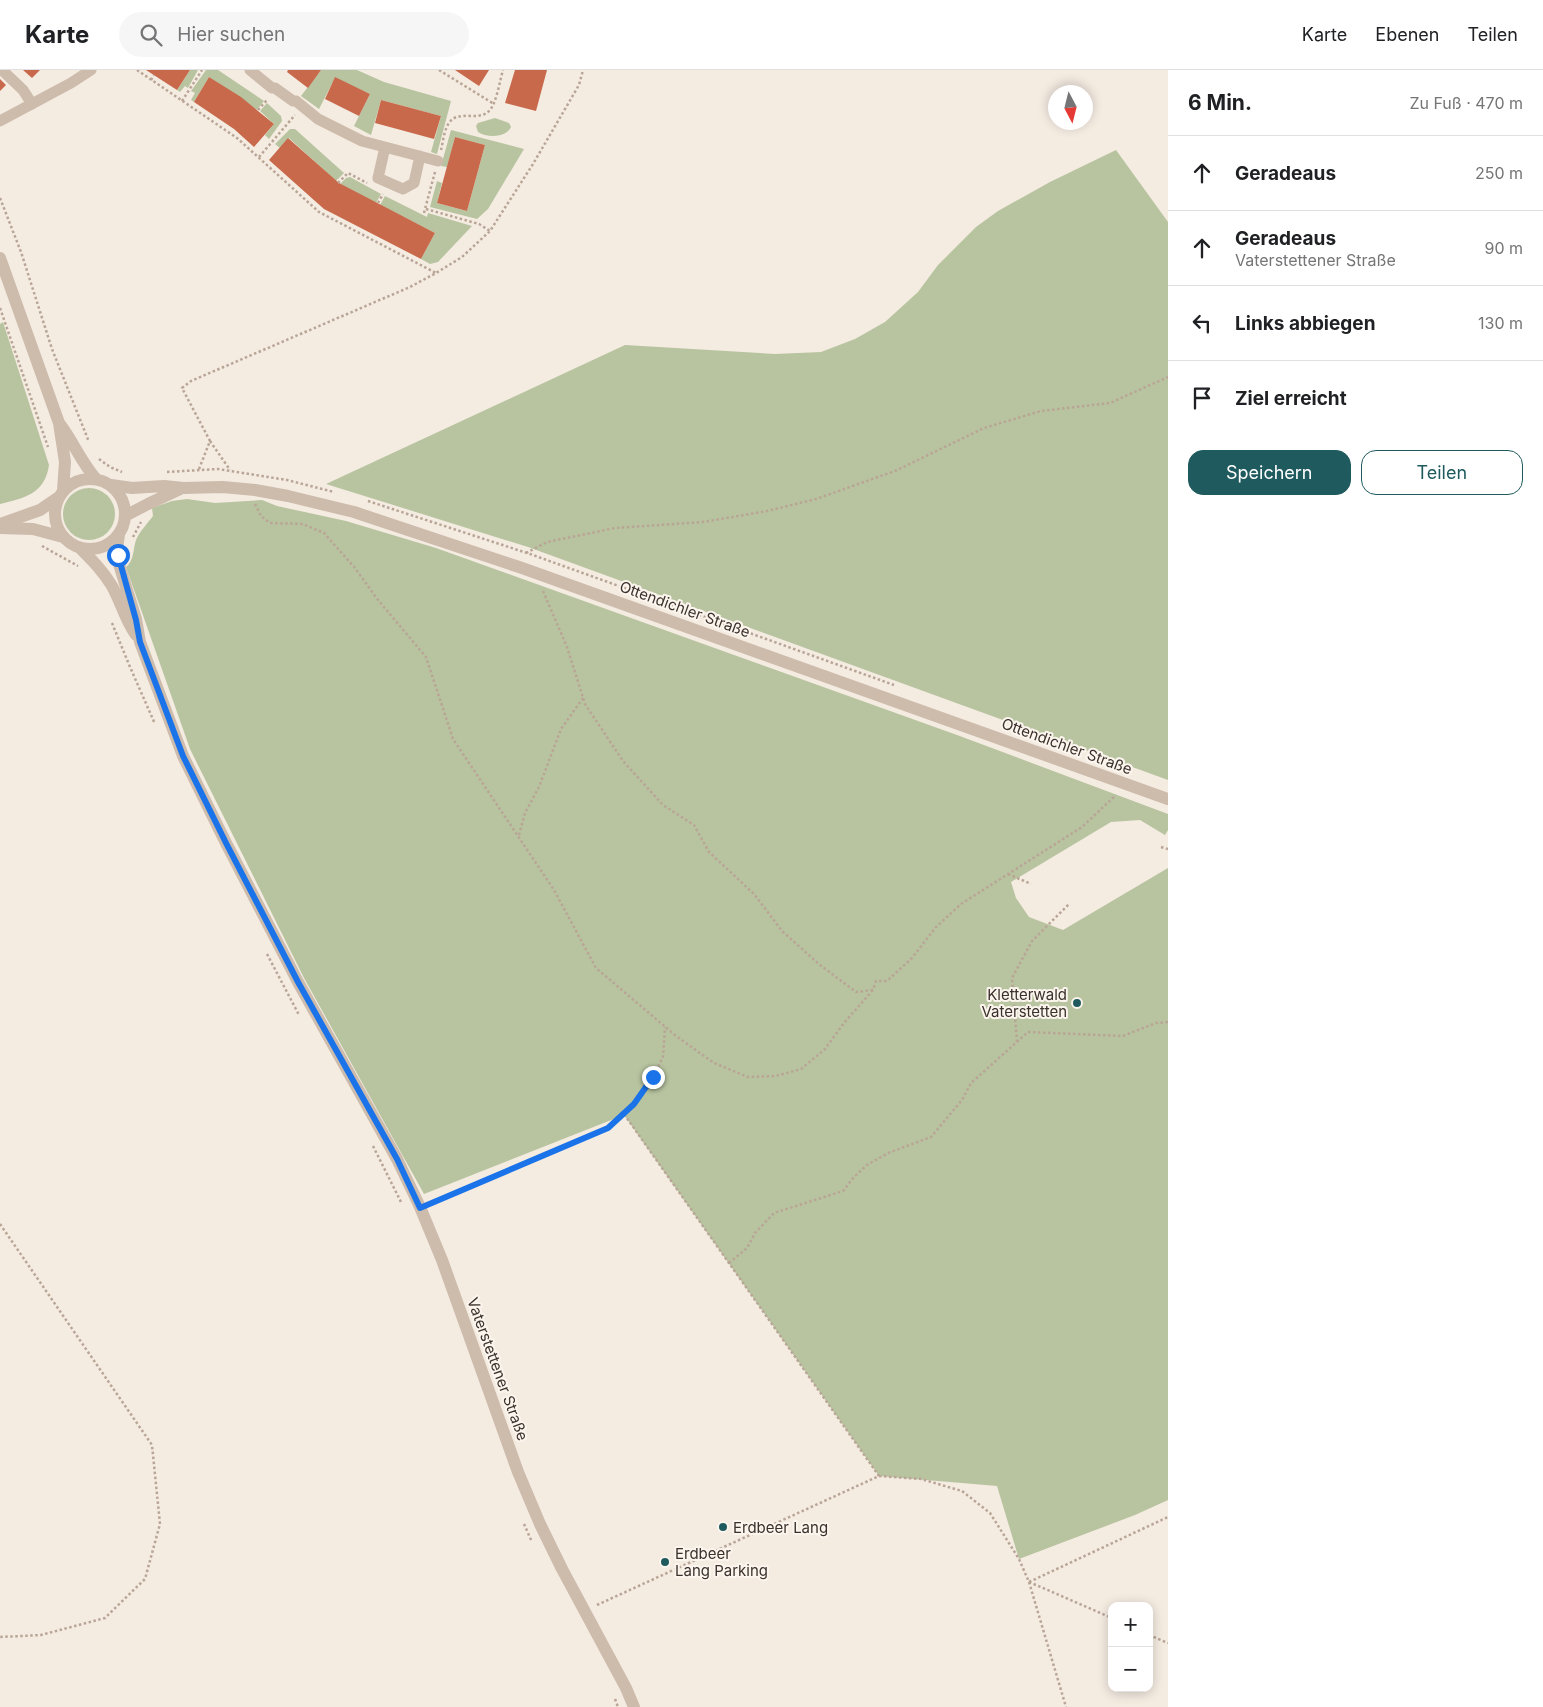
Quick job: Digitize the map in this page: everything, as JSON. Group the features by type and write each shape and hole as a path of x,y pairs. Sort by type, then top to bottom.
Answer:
{"street":[{"path":"2,70 23,90 32,104"},
{"path":"0,120 91,70"},
{"path":"250,70 272,88 296,101 318,119 362,141 438,161"},
{"path":"385,146 378,178 403,189 414,183 420,156"},
{"path":"0,258 60,423 65,462 61,494 55,513 56,522 68,541 87,549 101,547 114,540 119,534 125,516 123,502 111,486 96,479 87,479 78,481 61,494 40,510 0,524"},
{"path":"60,423 96,479"},
{"name":"Ottendichler Straße","path":"111,486 125,488 164,486 183,488 223,487 288,496 354,512 511,564 1168,799"},
{"name":"Ottendichler Straße","path":"125,516 183,488"},
{"path":"0,528 33,529 64,537"},
{"path":"119,534 117,549 119,564 136,620 140,642"},
{"path":"80,547 105,575 113,588 127,623 140,642"},
{"name":"Vaterstettener Straße","path":"140,642 183,756 226,843 331,1043 397,1159 420,1208 442,1260 518,1472 540,1524 622,1680 634,1707"}],"path":[{"path":"137,70 237,138 319,212 436,273"},
{"path":"182,101 202,70"},
{"path":"439,70 494,104"},
{"path":"490,231 479,224 425,211 449,122 458,117 483,115 492,109 503,70"},
{"path":"230,470 210,441 182,388 191,381 401,291 462,257 490,231 529,171 579,85 584,70"},
{"path":"151,80 154,75"},
{"path":"259,157 292,118"},
{"path":"338,183 348,173 370,184"},
{"path":"282,178 285,174"},
{"path":"378,204 384,192"},
{"path":"0,198 21,252 52,349 90,444"},
{"path":"315,209 319,205"},
{"path":"355,231 358,226"},
{"path":"404,256 406,251"},
{"path":"0,308 51,456"},
{"path":"511,564 526,553 547,542 615,528 703,522 767,511 816,499 895,471 984,428 1041,411 1110,403 1168,377"},
{"path":"199,469 210,441"},
{"path":"93,453 110,468 126,474"},
{"path":"165,472 182,470"},
{"path":"254,501 261,516 270,523 303,524 324,533 356,568 378,600 426,657 453,739 554,890 596,968 665,1027 714,1063 748,1077 776,1076 802,1069 825,1050 844,1022 873,990 876,981 887,981 912,958 936,927 961,904 1082,827 1117,794"},
{"path":"133,538 145,516"},
{"path":"38,544 82,569"},
{"path":"536,573 567,647 585,704 622,761 663,805 694,826 709,852 754,894 782,931 820,965 856,992 873,990"},
{"path":"110,616 156,726"},
{"path":"519,835 525,813 539,787 561,729 583,698"},
{"path":"1161,847 1168,849"},
{"path":"1008,874 1032,884"},
{"path":"1017,1042 1012,978 1032,941 1069,904"},
{"path":"266,953 304,1022"},
{"path":"729,1263 747,1248 755,1233 774,1213 843,1191 854,1177 868,1165 888,1153 931,1137 962,1100 971,1083 1028,1032 1123,1036 1156,1023 1168,1022"},
{"path":"420,1208 608,1128 634,1104 653,1077 663,1057 665,1027"},
{"path":"624,1114 879,1476"},
{"path":"370,1140 402,1204"},
{"path":"0,1224 152,1446 160,1524 145,1579 105,1618 41,1635 0,1636"},
{"path":"592,1606 879,1476 921,1479 962,1491 990,1512 1018,1559 1029,1582 1066,1707"},
{"path":"1029,1582 1168,1517"},
{"path":"523,1521 534,1545"},
{"path":"1029,1582 1108,1616"},
{"path":"1153,1636 1168,1643"},
{"path":"613,1694 618,1707"}],"green space":[{"path":"190,70 198,70 188,88 185,86 180,92 177,90"},
{"path":"206,70 218,70 264,101 257,110 209,77 194,102 191,100 195,93 191,91"},
{"path":"321,70 357,70 384,82 451,101 437,154 431,152 441,116 381,100 371,135 354,126 370,94 335,78 319,109 301,96"},
{"path":"267,103 281,116 282,121 269,139 265,135 274,124 260,111"},
{"path":"495,118 509,123 511,127 509,131 496,136 478,132 476,126 478,123"},
{"path":"290,129 295,129 344,173 336,181 289,138 280,148 275,144"},
{"path":"451,130 524,149 488,209 477,219 430,207 437,181 442,183 437,203 467,211 485,145 455,137 447,167 441,166"},
{"path":"1116,150 1168,222 1168,780 528,547 326,484 625,345 775,354 821,352 855,339 885,322 918,292 938,265 976,227 998,211 1050,182"},
{"path":"350,177 381,194 376,203 340,184"},
{"path":"385,196 427,217 428,213 472,226 438,262 430,264 421,259 435,233 380,205"},
{"path":"3,322 49,465 47,475 38,489 25,497 0,504 0,324"},
{"path":"84,488 94,488 108,495 115,509 115,519 108,533 94,540 84,540 74,536 67,529 63,519 63,509 67,499 74,492"},
{"path":"187,499 215,503 262,500 277,506 346,521 436,548 957,735 1168,814 1168,830 1165,835 1140,820 1111,822 1011,882 1016,898 1029,917 1063,930 1168,868 1168,1500 1135,1515 1019,1559 997,1486 879,1476 624,1115 424,1194 304,978 190,749 126,567 132,558 138,537 153,516 152,508 172,501"}],"building":[{"path":"23,70 40,70 32,78"},
{"path":"146,70 190,70 177,90"},
{"path":"288,70 321,70 308,88 287,72"},
{"path":"455,70 489,70 479,86"},
{"path":"515,70 547,70 536,111 505,103"},
{"path":"209,77 241,97 274,124 254,147 234,129 194,102"},
{"path":"335,77 370,94 359,116 325,99"},
{"path":"0,79 6,85 0,91"},
{"path":"381,100 441,116 434,139 375,123"},
{"path":"455,137 485,145 467,211 437,203"},
{"path":"288,138 339,183 435,233 421,259 324,209 269,160"}],"place":[{"name":"Kletterwald Vaterstetten","path":"1077,1003"},
{"name":"Erdbeer Lang","path":"723,1527"},
{"name":"Erdbeer Lang Parking","path":"665,1562"}],"route":[{"path":"118,555 136,620 140,642 183,756 298,982 397,1159 420,1208 608,1128 634,1104 653,1077"}]}
